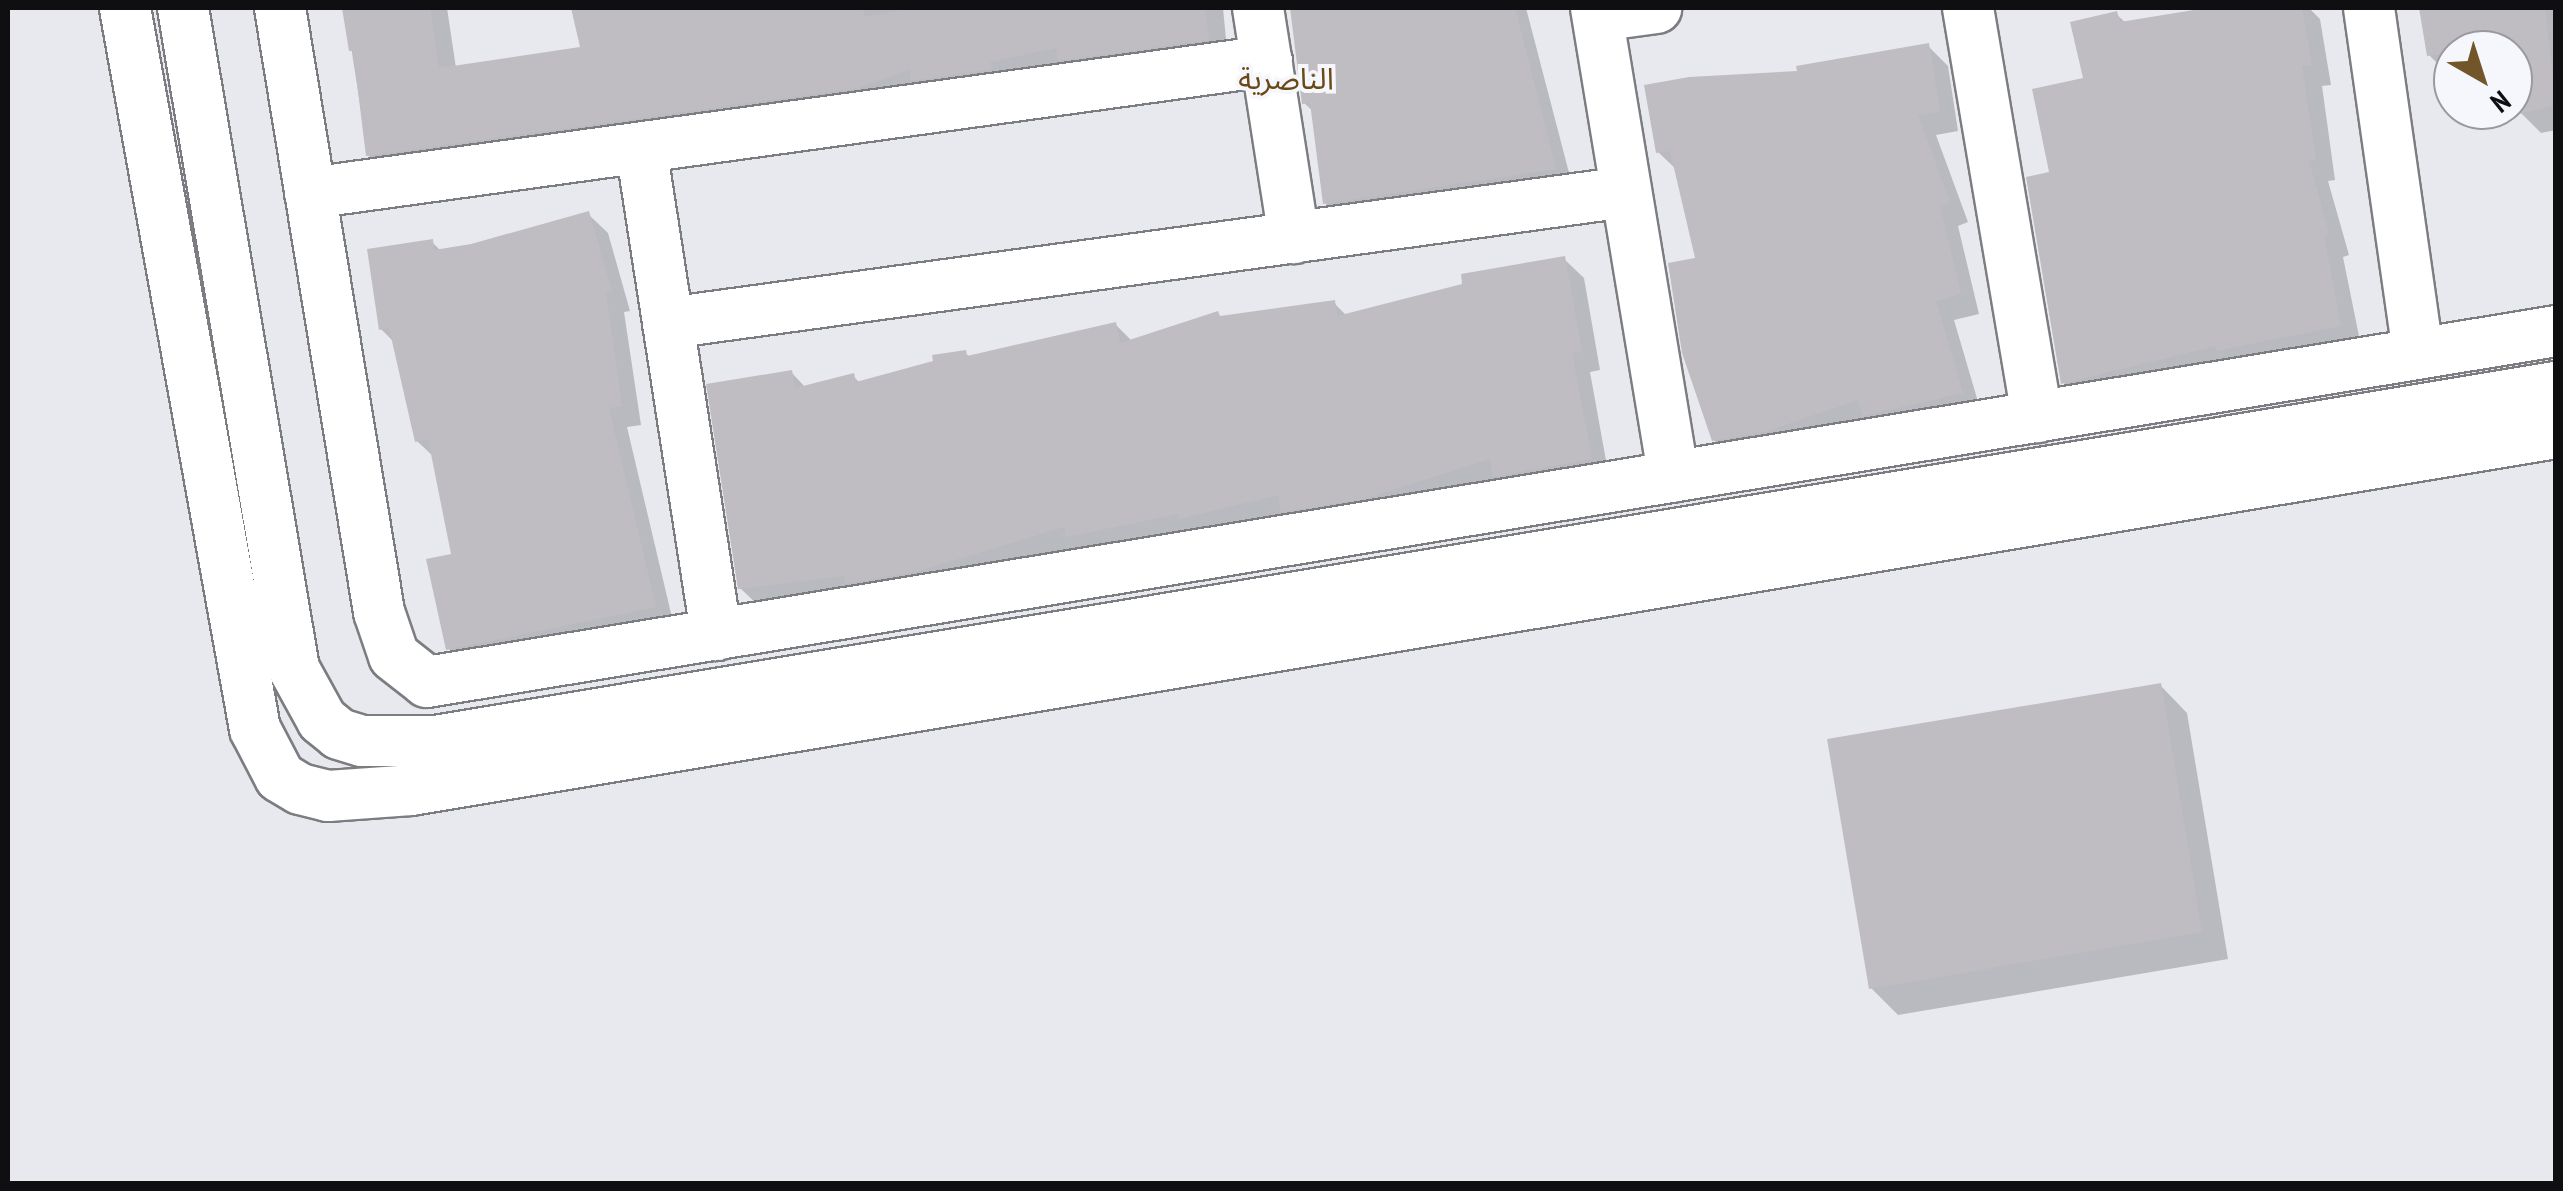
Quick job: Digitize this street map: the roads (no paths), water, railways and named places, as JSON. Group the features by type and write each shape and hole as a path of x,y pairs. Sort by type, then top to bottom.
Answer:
{"street":[{"path":"125,8 251,713 280,776 328,796 411,790 2556,433"},
{"path":"184,8 294,669 322,720 339,734 362,740 435,740 2556,386"},
{"path":"280,8 379,612 394,656 427,682 2556,331"},
{"path":"1258,8 1294,238"},
{"path":"1656,8 1597,12 1674,476"},
{"path":"1968,8 2037,417"},
{"path":"2369,8 2418,354"},
{"path":"310,193 1267,62"},
{"path":"642,148 716,635"},
{"path":"668,323 1625,192"}],"district":[{"name":"الناصرية","path":"1286,78"}]}
